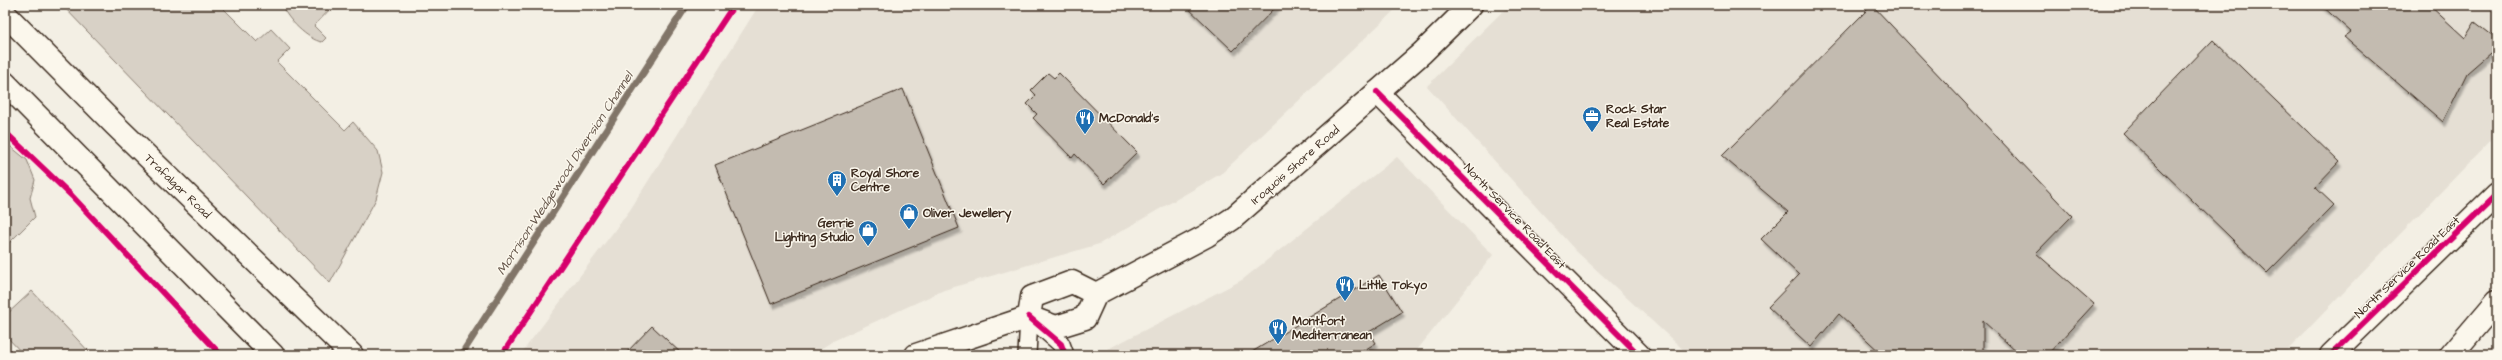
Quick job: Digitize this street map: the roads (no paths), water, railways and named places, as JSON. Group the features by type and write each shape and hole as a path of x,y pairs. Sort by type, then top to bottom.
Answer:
{"main road":[{"name":"Iroquois Shore Road","path":"1096,294 1206,236 1232,219 1296,166 1422,53 1471,5"},
{"name":"Trafalgar Road","path":"5,14 114,125 352,355"},
{"path":"5,83 273,355"},
{"name":"North Service Road East","path":"1377,92 1639,355"},
{"name":"North Service Road East","path":"2331,355 2497,194"},
{"path":"916,355 1029,317 1056,328 1085,318 1096,294 1072,282 1032,297 1029,317"},
{"path":"2451,355 2497,301"}],"street":[{"path":"1027,355 1029,317"},
{"path":"1029,317 1061,344 1065,355"}],"waterway":[{"name":"Morrison-Wedgewood Diversion Channel","path":"461,355 687,5"}],"place":[{"name":"Rock Star Real Estate","path":"1592,133"},
{"name":"McDonald's","path":"1085,135"},
{"name":"Royal Shore Centre","path":"837,197"},
{"name":"Oliver Jewellery","path":"909,230"},
{"name":"Gerrie Lighting Studio","path":"868,247"},
{"name":"Little Tokyo","path":"1345,302"},
{"name":"Montfort Mediterranean","path":"1278,345"}]}
